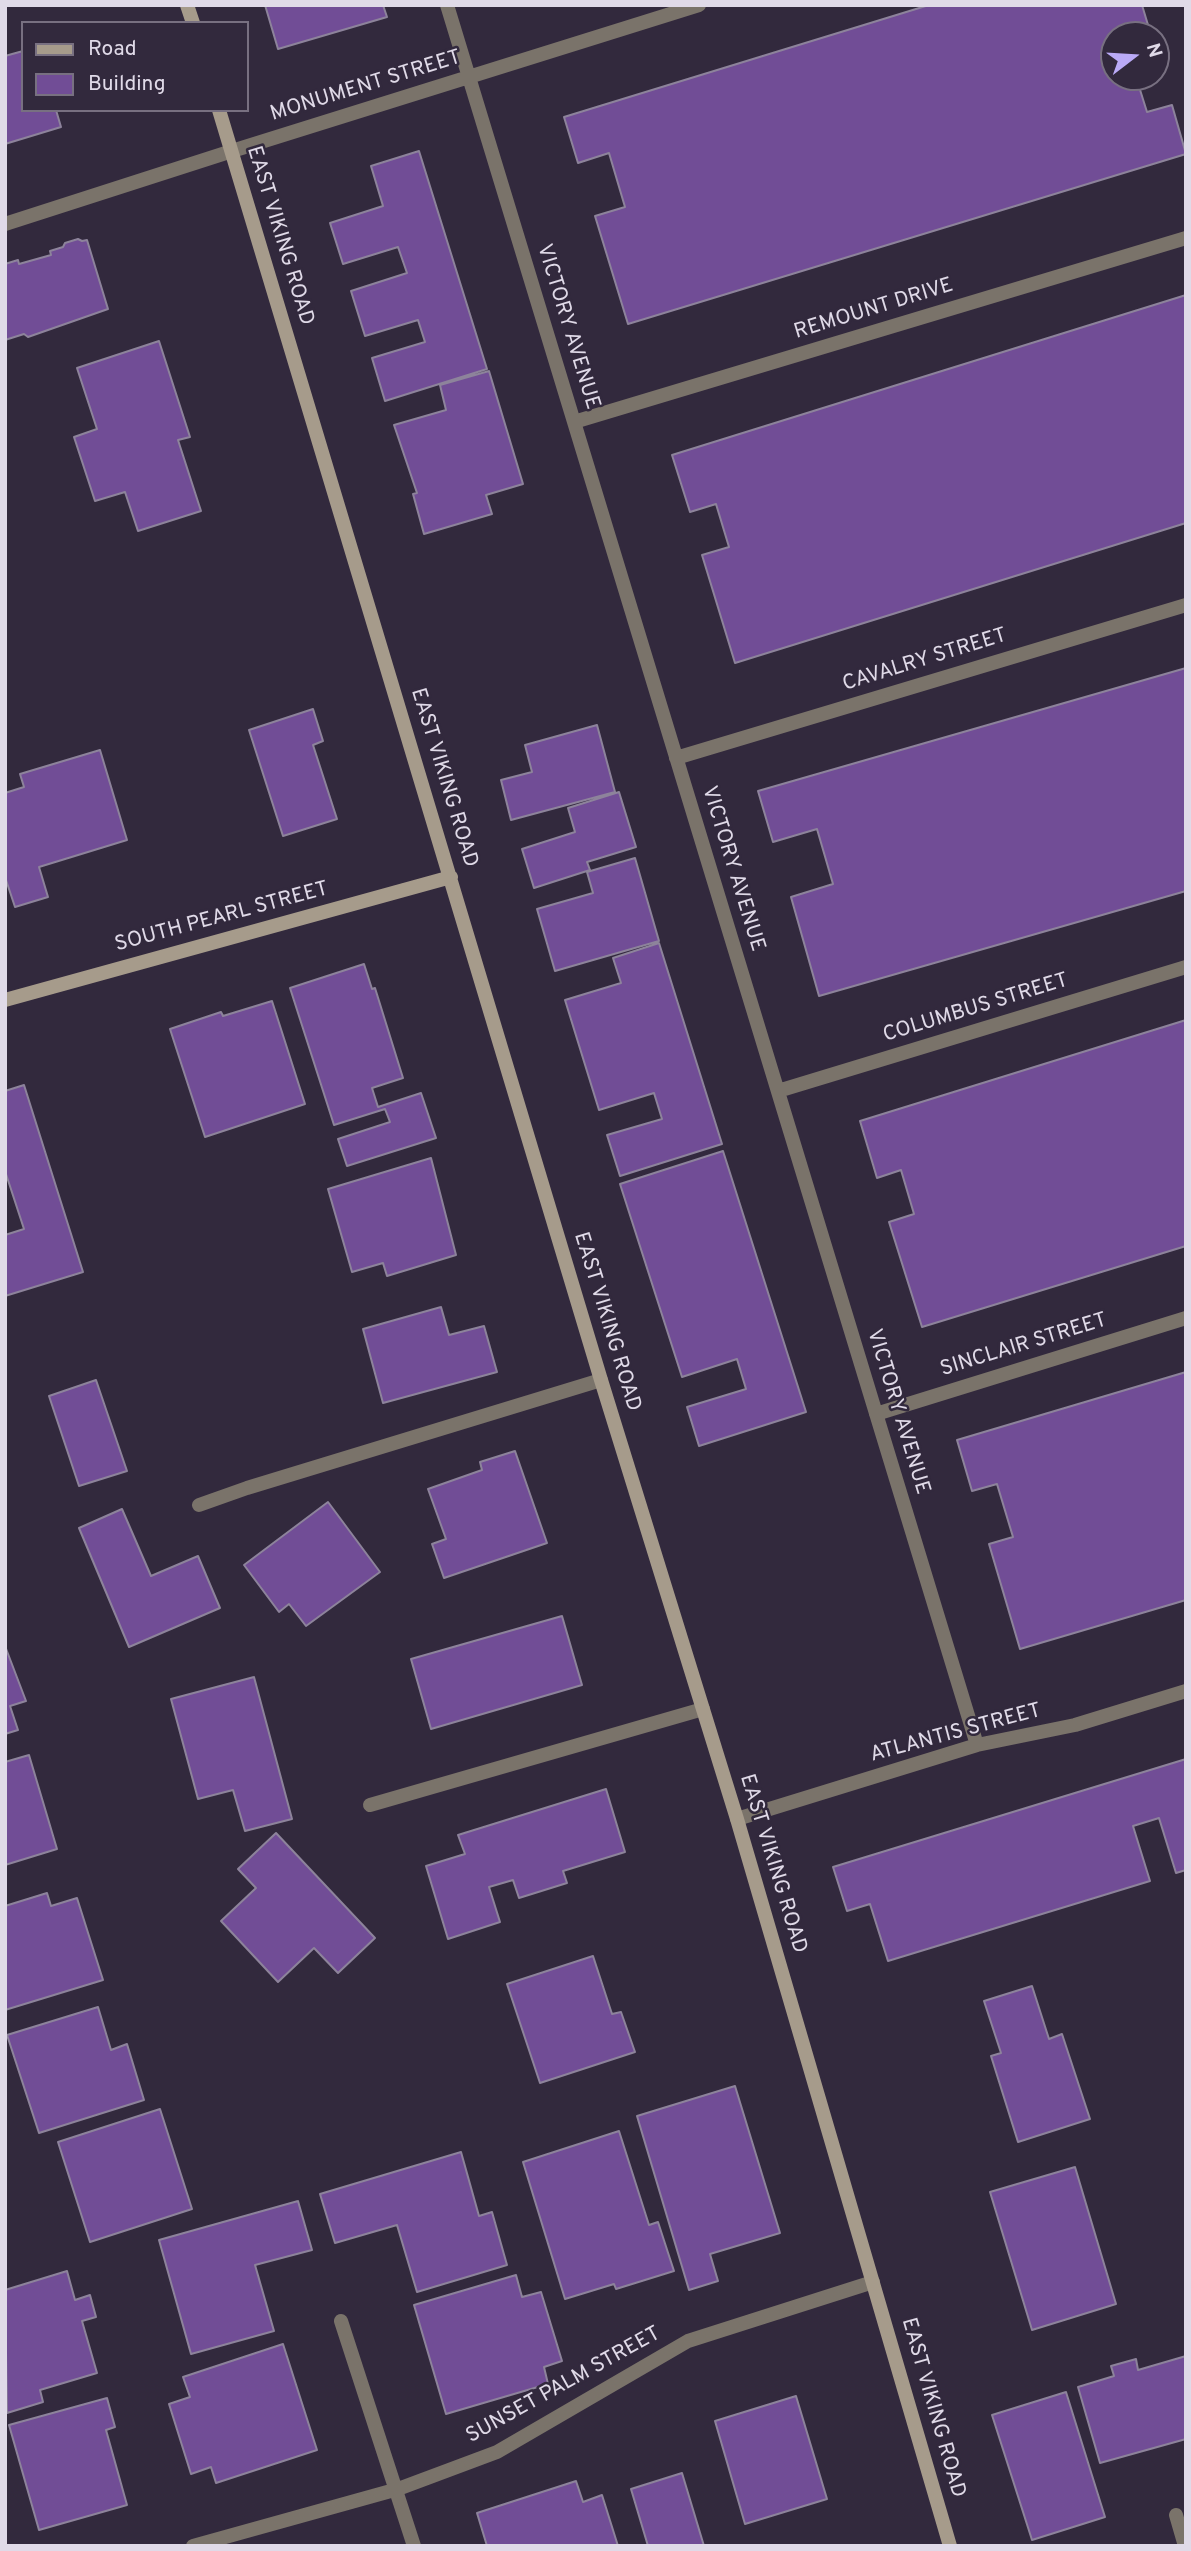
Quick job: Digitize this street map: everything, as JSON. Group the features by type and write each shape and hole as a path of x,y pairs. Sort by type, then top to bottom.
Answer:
{"street":[{"name":"VICTORY AVENUE","path":"447,5 977,1745"},
{"name":"MONUMENT STREET","path":"5,224 699,5"},
{"name":"EAST VIKING ROAD","path":"220,112 601,1380 737,1819 950,2546"},
{"name":"REMOUNT DRIVE","path":"574,422 1186,238"},
{"name":"CAVALRY STREET","path":"676,758 1186,605"},
{"name":"SOUTH PEARL STREET","path":"5,1000 451,877"},
{"name":"COLUMBUS STREET","path":"778,1091 1186,967"},
{"name":"SINCLAIR STREET","path":"876,1415 1186,1318"},
{"path":"199,1505 601,1380"},
{"name":"ATLANTIS STREET","path":"737,1819 977,1745 1075,1725 1186,1691"},
{"path":"370,1805 703,1709"},
{"name":"SUNSET PALM STREET","path":"193,2546 398,2489 497,2452 688,2342 873,2282"},
{"path":"341,2320 398,2489 414,2546"},
{"path":"1176,2515 1185,2546"}],"building":[{"path":"265,5 383,5 387,17 278,49"},
{"path":"929,5 1142,5 1147,21 1100,21 1100,91 1140,91 1147,112 1172,105 1186,154 628,324 595,216 625,207 609,153 578,163 564,117"},
{"path":"21,52 21,112 57,112 61,127 5,144 5,56"},
{"path":"419,151 487,369 385,401 372,358 425,342 418,320 365,336 351,291 407,273 398,247 343,264 330,223 383,206 371,166"},
{"path":"78,239 87,240 108,309 28,337 24,334 5,340 5,264 18,260 19,264 51,255 50,251"},
{"path":"1186,295 1186,523 735,663 702,555 729,547 716,504 690,512 672,455"},
{"path":"159,341 190,437 178,440 201,511 138,531 125,492 95,501 74,437 97,429 77,368"},
{"path":"489,371 523,484 486,495 492,514 424,534 413,494 417,493 394,425 446,410 440,385"},
{"path":"1186,668 1186,891 819,996 791,897 833,884 817,829 773,842 758,791"},
{"path":"313,709 323,741 313,745 337,819 283,836 249,730"},
{"path":"597,725 615,792 511,820 501,780 532,772 525,745"},
{"path":"100,750 127,840 39,867 48,897 15,907 5,877 5,793 24,787 20,774"},
{"path":"619,792 636,847 587,862 590,870 534,888 522,849 575,832 568,808"},
{"path":"635,858 659,941 555,971 537,909 593,893 587,872"},
{"path":"659,943 722,1144 620,1176 607,1135 662,1119 654,1093 599,1110 565,1000 621,983 613,958"},
{"path":"364,964 372,989 375,988 403,1078 372,1088 378,1107 421,1093 436,1138 347,1166 338,1139 390,1122 385,1109 334,1125 290,988"},
{"path":"272,1001 305,1104 205,1137 170,1029 221,1012 223,1016"},
{"path":"1186,1020 1186,1246 922,1327 889,1222 914,1214 901,1170 877,1178 860,1121"},
{"path":"24,1085 83,1272 5,1296 5,1235 24,1229 5,1171 5,1091"},
{"path":"723,1151 806,1412 699,1446 687,1407 746,1389 737,1359 682,1377 620,1184"},
{"path":"431,1158 456,1255 387,1276 383,1263 352,1272 328,1189"},
{"path":"441,1307 449,1335 484,1326 497,1372 383,1403 363,1329"},
{"path":"1186,1372 1186,1600 1020,1649 989,1544 1013,1537 997,1484 972,1491 957,1440"},
{"path":"96,1380 127,1471 79,1486 49,1396"},
{"path":"515,1451 547,1543 444,1578 432,1544 446,1539 428,1489 482,1470 480,1462"},
{"path":"328,1502 380,1572 306,1626 289,1604 279,1612 244,1565"},
{"path":"122,1509 151,1576 198,1556 220,1608 129,1647 79,1528"},
{"path":"562,1616 582,1685 431,1729 411,1659"},
{"path":"5,1646 26,1701 10,1706 18,1730 5,1734"},
{"path":"254,1677 292,1819 245,1831 233,1790 198,1799 171,1699"},
{"path":"29,1755 57,1849 5,1865 5,1762"},
{"path":"1186,1759 1186,1870 1176,1873 1159,1818 1133,1826 1150,1881 888,1961 870,1904 847,1911 833,1867"},
{"path":"606,1789 625,1852 563,1871 567,1883 519,1898 513,1880 489,1887 500,1922 448,1939 426,1866 465,1854 458,1835"},
{"path":"276,1833 375,1938 338,1973 314,1948 278,1982 221,1921 256,1888 238,1869"},
{"path":"47,1893 51,1906 77,1898 103,1980 5,2010 5,1906"},
{"path":"593,1956 612,2014 621,2012 635,2052 540,2083 507,1984"},
{"path":"1032,1986 1049,2039 1062,2034 1090,2119 1018,2142 991,2056 1001,2053 984,2001"},
{"path":"98,2007 111,2050 127,2044 144,2100 39,2133 7,2035"},
{"path":"735,2086 780,2233 710,2254 718,2281 689,2290 637,2116"},
{"path":"160,2109 192,2209 90,2242 58,2142"},
{"path":"619,2131 649,2225 658,2222 674,2271 616,2289 614,2284 565,2299 523,2162"},
{"path":"461,2152 479,2216 492,2212 507,2265 417,2292 397,2225 335,2243 320,2194"},
{"path":"1075,2167 1116,2304 1032,2330 990,2192"},
{"path":"298,2201 312,2250 255,2265 274,2331 191,2354 159,2240"},
{"path":"67,2271 75,2300 90,2295 96,2317 82,2321 97,2373 40,2390 43,2402 7,2413 5,2290"},
{"path":"516,2275 522,2297 541,2292 562,2361 544,2367 548,2384 446,2414 414,2305"},
{"path":"283,2344 317,2450 216,2483 211,2467 191,2474 169,2404 190,2397 183,2377"},
{"path":"1186,2356 1186,2439 1100,2463 1078,2387 1114,2376 1111,2366 1136,2359 1138,2370"},
{"path":"1066,2392 1105,2517 1032,2540 992,2415"},
{"path":"796,2396 827,2499 745,2524 715,2421"},
{"path":"107,2398 115,2427 106,2430 127,2505 39,2530 9,2425"},
{"path":"682,2473 704,2546 648,2546 631,2489"},
{"path":"576,2481 583,2502 602,2495 618,2546 487,2546 477,2513"}]}
